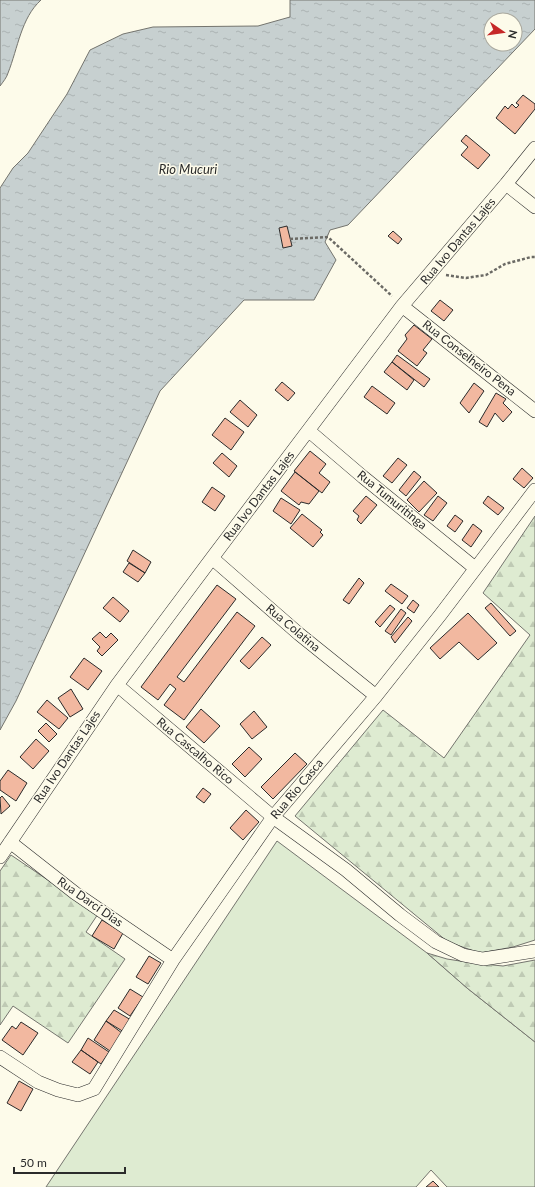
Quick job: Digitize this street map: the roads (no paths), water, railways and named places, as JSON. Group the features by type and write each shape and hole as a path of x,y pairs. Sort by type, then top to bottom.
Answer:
{"street":[{"name":"Rua Ivo Dantas Lajes","path":"0,857 117,685 402,306 431,274 535,148"},
{"path":"506,184 535,207"},
{"name":"Rua Conselheiro Pena","path":"402,306 535,411"},
{"name":"Rua Tumuritinga","path":"309,431 475,568"},
{"name":"Rua Rio Casca","path":"0,1057 38,1082 58,1090 78,1095 94,1089 173,960 273,817 376,696 441,614 535,490"},
{"name":"Rua Colatina","path":"212,558 299,634 376,696"},
{"name":"Rua Cascalho Rico","path":"117,685 273,817 346,870 400,915 436,942 463,955 483,959 535,951"},
{"name":"Rua Darcí Dias","path":"10,842 75,893 173,960"}],"water":[{"path":"0,0 41,0 34,7 24,24 7,75 0,86"},
{"name":"Rio Mucuri","path":"290,0 535,0 535,29 523,42 523,12 483,12 483,52 513,52 348,225 330,230 325,242 336,260 314,300 244,300 160,391 16,701 0,730 0,188 13,168 28,153 67,94 90,50 123,34 153,27 258,26 290,17"}]}
